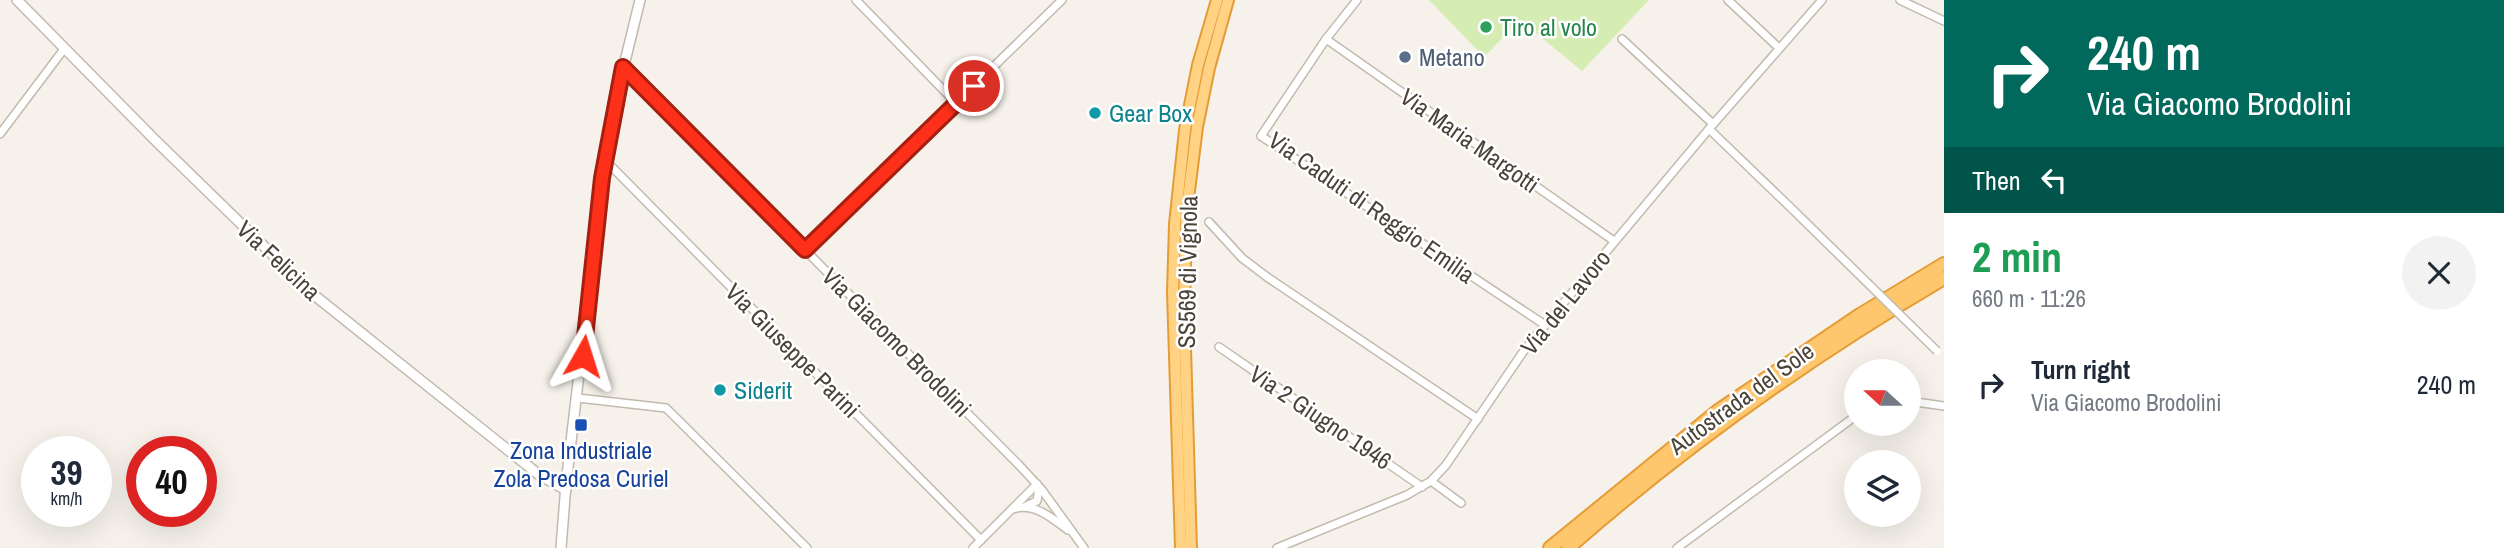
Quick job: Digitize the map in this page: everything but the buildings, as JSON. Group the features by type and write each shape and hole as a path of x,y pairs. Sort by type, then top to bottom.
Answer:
{"highway":[{"name":"SS569 di Vignola","path":"1181,548 1173,292 1175,224 1185,130 1198,65 1217,0"},
{"name":"SS569 di Vignola","path":"1191,548 1184,315 1188,183 1209,68 1228,0"},
{"name":"Autostrada del Sole","path":"1549,548 1718,411 1860,315 1944,264"},
{"name":"Autostrada del Sole","path":"1568,548 1643,485 1728,420 1854,334 1944,278"}],"street":[{"name":"Via Felicina","path":"17,0 314,295 538,474 566,487"},
{"path":"561,548 605,160 623,67 640,0"},
{"path":"856,0 956,103"},
{"path":"805,250 1062,0"},
{"name":"Via Caduti di Reggio Emilia","path":"1357,0 1326,39 1261,135 1545,325"},
{"path":"1728,0 1779,48"},
{"name":"Via del Lavoro","path":"1277,548 1407,495 1431,481 1446,465 1523,352 1614,241 1822,0"},
{"path":"1900,0 1944,21"},
{"name":"Via Maria Margotti","path":"1326,39 1614,241"},
{"path":"1622,39 1944,358"},
{"path":"0,134 64,49"},
{"name":"Via Giacomo Brodolini","path":"623,67 1037,484 1084,548"},
{"name":"Via Giuseppe Parini","path":"605,160 981,540"},
{"path":"1209,222 1242,258 1267,277 1478,419"},
{"name":"Via 2 Giugno 1946","path":"1219,348 1422,486"},
{"path":"578,398 666,408 807,548"},
{"path":"1922,403 1944,406"},
{"path":"1677,548 1844,424"},
{"path":"1431,481 1461,503"},
{"path":"973,548 1037,484 1040,493 1037,501 1012,510"},
{"path":"1023,507 1043,513 1074,535"}],"green space":[{"path":"1429,0 1649,0 1582,71 1520,20 1484,57"}],"place":[{"name":"Tiro al volo","path":"1486,27"},
{"name":"Metano","path":"1405,57"},
{"name":"Gear Box","path":"1095,113"},
{"name":"Siderit","path":"720,390"},
{"name":"Zona Industriale Zola Predosa Curiel","path":"581,425"}],"route":[{"path":"583,356 602,178 623,67 805,250 974,86"}]}
